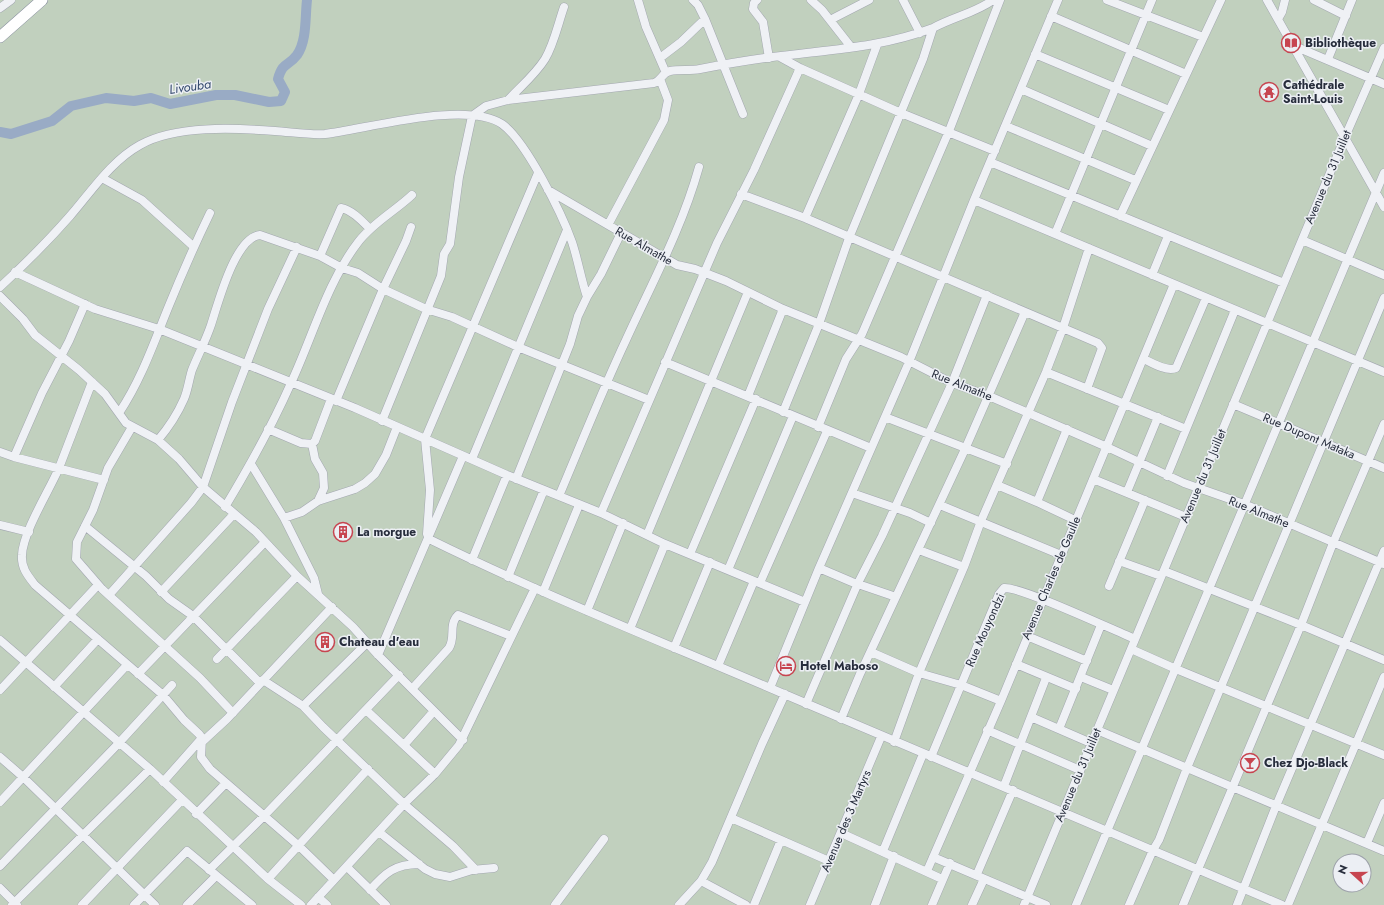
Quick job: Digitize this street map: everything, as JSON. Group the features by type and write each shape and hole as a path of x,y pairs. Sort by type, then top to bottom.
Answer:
{"highway":[{"path":"0,37 42,0"}],"street":[{"path":"0,8 11,0"},
{"path":"608,225 664,120 668,100 660,58 646,27 638,0"},
{"path":"693,0 698,5 705,19 723,65 730,78 743,114"},
{"path":"757,0 753,9 763,22 769,58"},
{"path":"811,0 830,20 851,47"},
{"path":"830,20 869,0"},
{"path":"903,0 920,33"},
{"path":"382,421 426,309 436,290 444,254 450,244 459,177 472,116 486,106 508,100 644,85 656,82 663,76 723,65 851,47 877,45 933,28 951,18 977,10 994,0"},
{"path":"818,427 846,359 862,334 894,256 949,131 994,0"},
{"path":"770,688 819,568 909,362 974,200 1058,0"},
{"path":"1107,0 1145,16 1204,37"},
{"path":"1055,234 1152,0"},
{"path":"1267,0 1384,207"},
{"path":"1278,19 1286,0"},
{"path":"1314,0 1346,16"},
{"path":"1328,59 1352,0"},
{"path":"1120,216 1135,180 1204,37 1218,1"},
{"path":"508,100 537,70 545,58 551,46 564,7"},
{"path":"1051,16 1186,74"},
{"path":"660,58 681,42 705,19"},
{"path":"783,412 819,324 849,238 928,47 933,28"},
{"path":"805,218 859,94 877,45"},
{"path":"1292,45 1384,84"},
{"name":"Avenue du 31 Juillet","path":"1024,905 1345,137 1384,48"},
{"path":"1035,54 1169,110"},
{"path":"780,57 800,68 901,113 995,150"},
{"path":"601,513 648,400 800,68"},
{"path":"1021,90 1152,146"},
{"path":"0,287 69,217 102,178 123,157 137,146 155,138 176,133 208,130 325,134 426,117 472,116 488,118 504,126 523,148 548,190 567,230 579,264 587,298"},
{"path":"1006,126 1135,180"},
{"path":"990,162 1284,284"},
{"path":"559,496 607,382 665,259 694,185 699,167"},
{"path":"538,173 425,439 430,490 427,534 429,539 508,577 587,612 785,694 881,737 1004,786 1282,905"},
{"path":"1076,905 1143,750 1244,504 1383,177"},
{"path":"102,178 142,200 194,247"},
{"name":"Rue Almathe","path":"548,190 677,265 705,273 783,309 901,357 952,383 989,396 1067,429 1167,476 1244,504 1382,563"},
{"path":"741,194 805,218 849,238 943,276 1102,346 1087,389"},
{"path":"225,507 251,464 292,383 316,323 342,268 354,248 370,229 412,195"},
{"path":"974,200 1152,276 1384,372"},
{"path":"320,256 336,216 341,208 346,209 370,229"},
{"path":"118,413 138,381 194,247 210,213"},
{"path":"318,501 324,488 323,473 315,459 312,444 334,400 411,227"},
{"path":"378,655 429,539 518,346 567,230"},
{"path":"516,479 562,365 578,316 621,233"},
{"path":"158,440 169,427 182,403 219,297 233,265 248,240 254,235 260,235 298,247 320,256 342,268 358,273 383,288 426,309 452,317 562,365 607,382 648,400"},
{"path":"1152,276 1168,236"},
{"path":"1302,240 1384,275"},
{"path":"109,595 203,487 268,308 298,247"},
{"path":"894,742 919,673 964,567 981,521 1029,414 1046,372 1063,328 1089,248"},
{"path":"15,272 108,314 159,329 397,426 516,479 601,513 665,544 805,602"},
{"name":"Avenue Charles de Gaulle","path":"927,871 968,771 1016,664 1174,284"},
{"path":"647,535 748,292"},
{"path":"806,704 858,583 952,383 987,295"},
{"path":"0,296 23,319 35,335 79,370 105,394 118,413 132,427 158,440 183,464 203,487 265,542 297,576 353,627 366,643 463,740"},
{"path":"1144,359 1167,369 1171,370 1176,368 1206,298"},
{"path":"1130,905 1153,850 1159,840 1187,768 1384,298"},
{"path":"14,457 42,393 61,357 85,304"},
{"path":"690,554 752,398 783,309"},
{"path":"1167,476 1235,310"},
{"path":"841,719 966,448 1025,312"},
{"path":"665,362 827,431 871,448"},
{"path":"1046,372 1186,428"},
{"path":"92,382 59,469 29,532 22,555 22,564 35,585 163,695 202,741 201,757 210,769 263,817 299,846 334,880"},
{"name":"Rue Dupont Mataka","path":"1233,404 1384,468"},
{"path":"728,570 793,416"},
{"path":"885,417 1007,464"},
{"path":"1126,492 1158,417"},
{"path":"1184,905 1301,625 1333,543 1384,424"},
{"path":"284,518 302,512 318,501 355,489 365,483 375,474 386,455 397,426"},
{"path":"132,427 115,455 104,480 93,510 76,548 76,558 98,585 200,678 233,713"},
{"path":"268,429 301,443 312,444"},
{"path":"1037,502 1067,429"},
{"path":"718,666 827,431"},
{"path":"0,452 104,480"},
{"path":"251,464 284,518 314,578 318,594"},
{"path":"472,560 507,475"},
{"path":"1093,479 1186,517"},
{"path":"997,485 1075,520"},
{"path":"508,577 544,490"},
{"path":"852,493 894,507 931,523"},
{"path":"1109,586 1145,500"},
{"path":"543,592 579,505"},
{"path":"940,505 1061,555"},
{"path":"161,592 234,514"},
{"path":"587,612 623,523"},
{"path":"0,525 29,532"},
{"path":"85,526 134,568 146,576 161,592 193,616 262,681 303,706 337,741 404,804 453,846 476,870"},
{"path":"138,674 265,542"},
{"path":"630,629 665,544"},
{"path":"919,550 964,567"},
{"path":"1237,905 1276,806 1345,643 1382,563 1384,551"},
{"path":"1119,561 1210,588 1384,660"},
{"path":"674,648 710,562"},
{"path":"819,568 852,582 896,597"},
{"path":"217,659 297,576"},
{"path":"0,690 69,614 98,585"},
{"path":"311,905 404,804 435,774 463,740 535,588"},
{"name":"Rue Mouyondzi","path":"931,757 1002,589 1008,588 1042,600 1135,639"},
{"path":"163,782 202,741 233,713 332,607"},
{"path":"412,689 449,648 452,638 451,629 458,615 511,636"},
{"path":"1059,729 1101,625"},
{"path":"1027,636 1087,661"},
{"path":"0,640 118,744 150,769 196,814 268,879 301,905"},
{"path":"54,687 98,640"},
{"path":"303,706 366,643"},
{"path":"1131,649 1266,707 1311,724 1384,755"},
{"path":"871,652 919,673 961,685 1000,701"},
{"path":"1016,664 1046,678 1076,689"},
{"path":"0,802 127,665"},
{"path":"209,870 337,741 398,675"},
{"path":"1081,677 1113,690"},
{"path":"1288,905 1384,677"},
{"path":"1004,786 1046,678"},
{"path":"0,866 118,744 172,685"},
{"path":"678,905 700,881 712,862 785,694"},
{"path":"366,710 435,774"},
{"path":"404,746 434,711"},
{"path":"1031,717 1091,742"},
{"path":"987,730 1080,770"},
{"path":"1097,730 1384,851"},
{"name":"Avenue des 3 Martyrs","path":"810,905 881,737"},
{"path":"883,850 923,754"},
{"path":"0,757 23,777 155,905"},
{"path":"0,888 15,904 36,880 84,836 150,769"},
{"path":"268,879 368,769"},
{"path":"196,814 226,783"},
{"path":"972,905 980,877 1013,790"},
{"path":"82,905 182,800"},
{"path":"1367,844 1384,803"},
{"path":"731,818 829,861"},
{"path":"379,832 430,872 444,876 458,876 476,870 494,868"},
{"path":"841,833 883,850 942,879"},
{"path":"558,904 604,839"},
{"path":"754,905 781,840"},
{"path":"134,905 187,851 247,904"},
{"path":"875,905 894,856"},
{"path":"933,857 1046,905"},
{"path":"932,905 950,863"},
{"path":"370,890 390,870 406,864 419,864"},
{"path":"347,867 386,905"},
{"path":"187,905 216,876"},
{"path":"700,881 746,905"},
{"path":"318,897 327,905"}],"green space":[{"path":"0,0 1384,0 1384,905 0,905"}],"waterway":[{"name":"Livouba","path":"0,132 11,134 52,121 71,106 106,98 134,101 151,98 170,104 216,95 235,95 269,102 281,101 285,92 278,79 282,69 294,59 300,49 304,36 307,0"}],"place":[{"name":"Bibliothèque","path":"1291,43"},
{"name":"Cathédrale Saint-Louis","path":"1269,92"},
{"name":"La morgue","path":"343,532"},
{"name":"Chateau d'eau","path":"325,642"},
{"name":"Hotel Maboso","path":"786,666"},
{"name":"Chez Djo-Black","path":"1250,763"}]}
